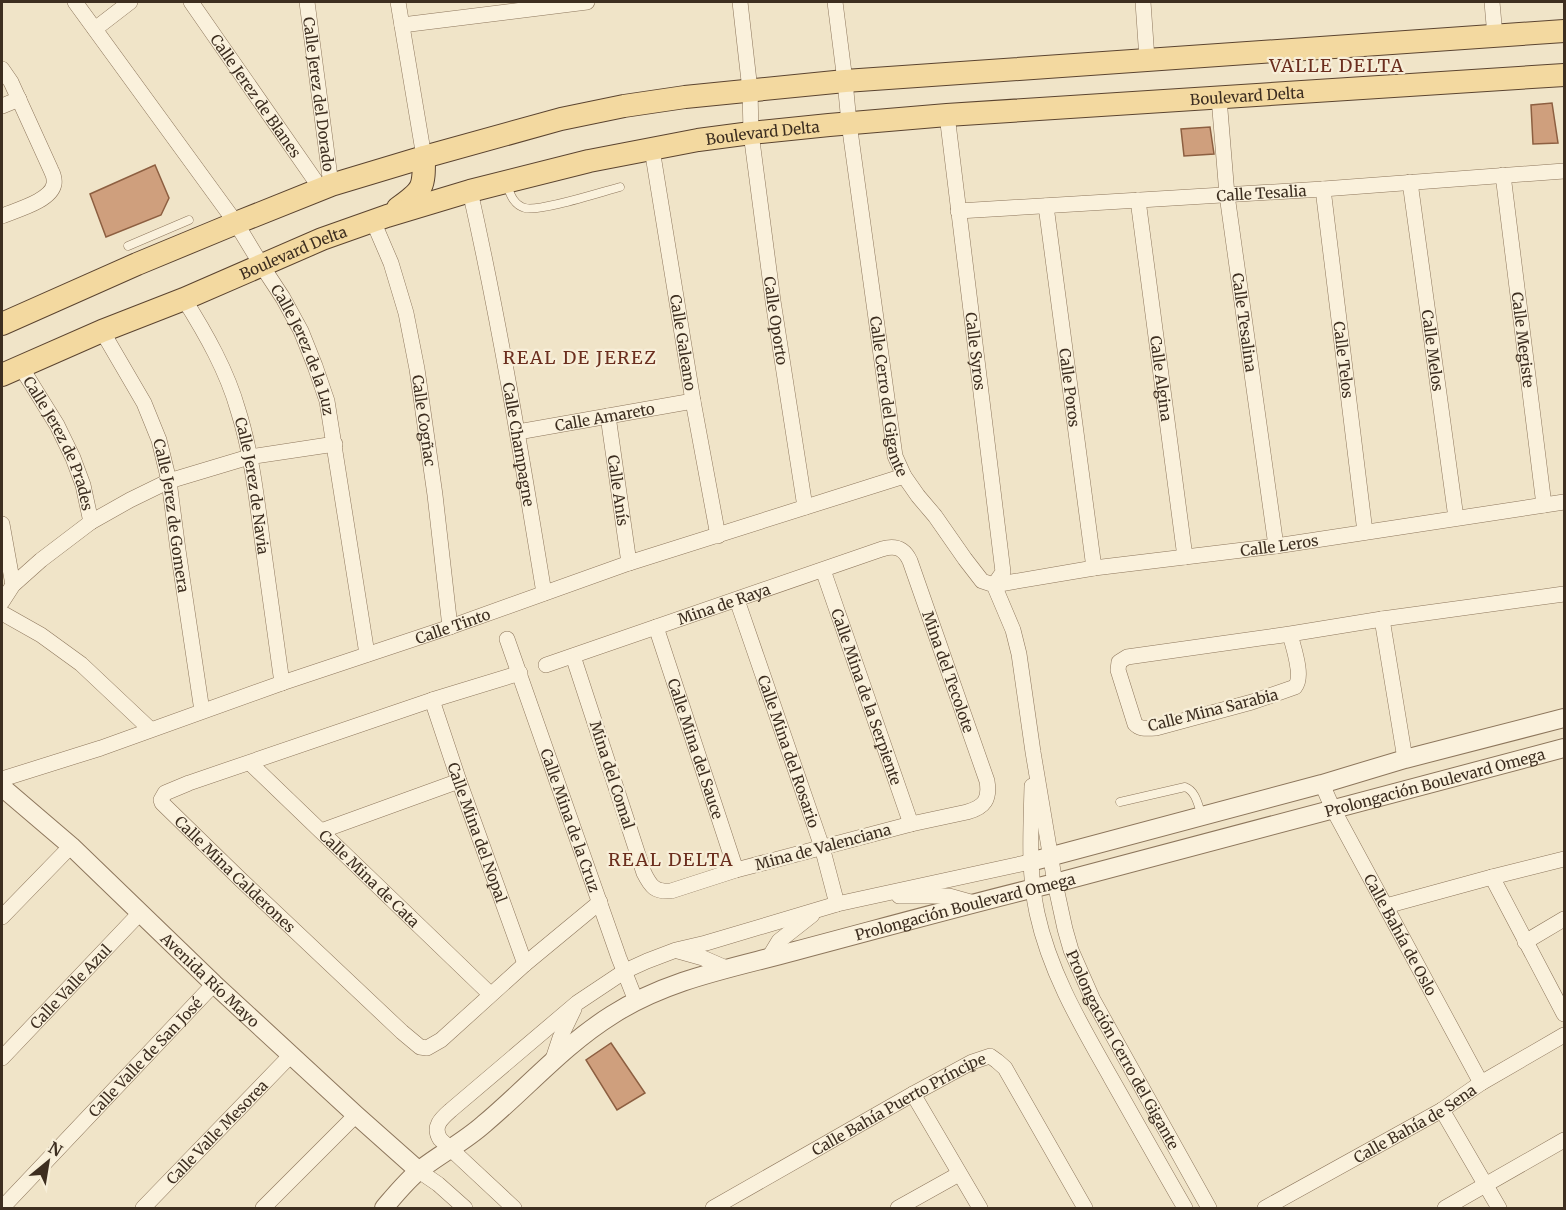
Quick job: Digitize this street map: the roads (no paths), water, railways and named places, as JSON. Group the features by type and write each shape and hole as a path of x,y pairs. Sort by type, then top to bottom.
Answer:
{"main road":[{"path":"2,324 155,246 236,223 326,187 424,157 561,119 624,106 685,96 845,81 1564,31"},
{"name":"Boulevard Delta","path":"11,371 102,331 380,218 470,191 589,161 652,148 751,133 947,115 1564,75"},
{"path":"380,218 415,195 421,188 424,180 424,157"}],"street":[{"name":"Calle Jerez de la Luz","path":"75,2 236,223 301,331 327,401 367,654"},
{"path":"95,29 130,2"},
{"name":"Calle Jerez de Blanes","path":"192,2 326,187"},
{"name":"Calle Jerez del Dorado","path":"308,2 326,187"},
{"path":"398,2 424,157"},
{"path":"402,25 587,2"},
{"name":"Calle Oporto","path":"740,2 750,90 751,133 772,301 805,507"},
{"name":"Calle Cerro del Gigante","path":"835,2 849,123 895,456 904,476 982,581 994,585 1013,630 1019,654 1055,883"},
{"path":"1143,2 1148,60"},
{"path":"1492,2 1495,36"},
{"path":"2,69 11,82 54,178 54,185 50,193 2,216"},
{"name":"Calle Tesalina","path":"1219,98 1227,195 1276,546"},
{"path":"2,106 19,99"},
{"name":"Calle Syros","path":"947,115 1003,572 994,585"},
{"name":"Calle Galeano","path":"652,148 693,401 718,536"},
{"name":"Calle Tesalia","path":"958,212 1564,171"},
{"name":"Calle Megiste","path":"1503,176 1544,505"},
{"name":"Calle Melos","path":"1410,182 1456,518"},
{"name":"Calle Telos","path":"1323,189 1365,532"},
{"name":"Calle Champagne","path":"470,191 496,310 544,593"},
{"name":"Calle Algina","path":"1138,200 1185,557"},
{"name":"Calle Poros","path":"1046,206 1094,568"},
{"name":"Calle Cogñac","path":"380,218 406,313 417,369 435,495 450,627"},
{"name":"Calle Jerez de Navia","path":"184,299 224,372 238,410 257,499 282,683"},
{"name":"Calle Jerez de Gomera","path":"102,331 144,403 159,440 169,481 202,711"},
{"name":"Calle Jerez de Prades","path":"11,371 57,425 83,485 91,522"},
{"name":"Calle Amareto","path":"518,432 693,401"},
{"name":"Calle Anís","path":"608,416 629,563"},
{"path":"2,602 13,585 41,560 91,522 169,481 249,457 335,444"},
{"name":"Calle Tinto","path":"2,779 101,748 629,563 904,476"},
{"name":"Calle Leros","path":"994,585 1094,568 1276,546 1564,502"},
{"path":"2,524 13,585"},
{"name":"Mina de Raya","path":"546,665 889,547 901,549"},
{"name":"Mina del Tecolote","path":"901,549 910,561 987,781 987,799"},
{"name":"Calle Mina de la Serpiente","path":"823,570 911,824"},
{"name":"Calle Mina Sarabia","path":"1290,634 1299,674 1298,684 1295,687 1252,702 1156,728 1143,728 1135,724 1118,670 1119,662 1132,655 1564,594"},
{"name":"Calle Mina del Rosario","path":"737,600 822,847 837,904"},
{"path":"2,613 41,635 81,664 150,729"},
{"path":"1382,619 1405,759"},
{"name":"Calle Mina del Sauce","path":"657,627 736,870"},
{"name":"Calle Mina de la Cruz","path":"507,639 636,1000"},
{"name":"Mina del Comal","path":"573,656 644,873 657,890"},
{"name":"Calle Mina Calderones","path":"520,674 432,700 189,783 165,793 161,800 162,803 420,1047 427,1048 441,1040 490,994 600,902"},
{"name":"Calle Mina del Nopal","path":"432,700 525,964"},
{"name":"Prolongación Boulevard Omega","path":"445,1144 436,1130 441,1119 577,1004 625,971 647,961 676,950 837,904 1030,861 1564,718"},
{"name":"Prolongación Boulevard Omega","path":"384,1209 445,1144 485,1124 584,1035 636,1000 673,984 726,968 1564,748"},
{"name":"Calle Cerro del Gigante","path":"1032,888 1030,861 1033,752"},
{"name":"Calle Mina de Cata","path":"250,763 490,994"},
{"path":"321,831 459,782"},
{"name":"Calle Bahía de Oslo","path":"1322,784 1333,809 1481,1083"},
{"name":"Avenida Río Mayo","path":"2,787 70,846 214,984 419,1171"},
{"name":"Mina de Valenciana","path":"657,890 671,891 736,870 975,809 987,799"},
{"path":"2,917 70,846"},
{"path":"1386,906 1564,859"},
{"path":"1492,877 1564,1014"},
{"name":"Prolongación Cerro del Gigante","path":"1055,883 1071,950 1093,1000 1209,1209"},
{"name":"Prolongación Cerro del Gigante","path":"1032,888 1043,938 1058,980 1185,1209"},
{"path":"878,894 949,896 974,903"},
{"path":"768,958 774,947 787,934 821,909"},
{"name":"Calle Valle Azul","path":"2,1058 139,914"},
{"path":"1525,942 1564,919"},
{"path":"676,950 726,968"},
{"name":"Calle Valle de San José","path":"2,1208 214,984"},
{"path":"552,1062 560,1038 577,1004"},
{"name":"Calle Bahía de Sena","path":"1265,1209 1442,1110 1481,1083 1564,1035"},
{"name":"Calle Valle Mesorea","path":"143,1209 291,1055"},
{"name":"Calle Bahía Puerto Príncipe","path":"713,1209 913,1094 981,1058 990,1056 998,1060 1013,1080 1085,1209"},
{"path":"913,1094 980,1209"},
{"path":"1442,1110 1499,1209"},
{"path":"263,1209 356,1115"},
{"path":"1445,1209 1564,1140"},
{"path":"445,1144 514,1209"},
{"path":"419,1171 438,1184 465,1209"},
{"path":"898,1209 959,1174"}],"lane":[{"path":"506,182 514,201 523,208 538,209 620,187"},
{"path":"128,246 155,246 189,220"},
{"path":"1120,802 1185,787 1194,794 1202,816"}],"district":[{"name":"VALLE DELTA","path":"1337,65"},
{"name":"REAL DE JEREZ","path":"580,357"},
{"name":"REAL DELTA","path":"671,859"}]}
